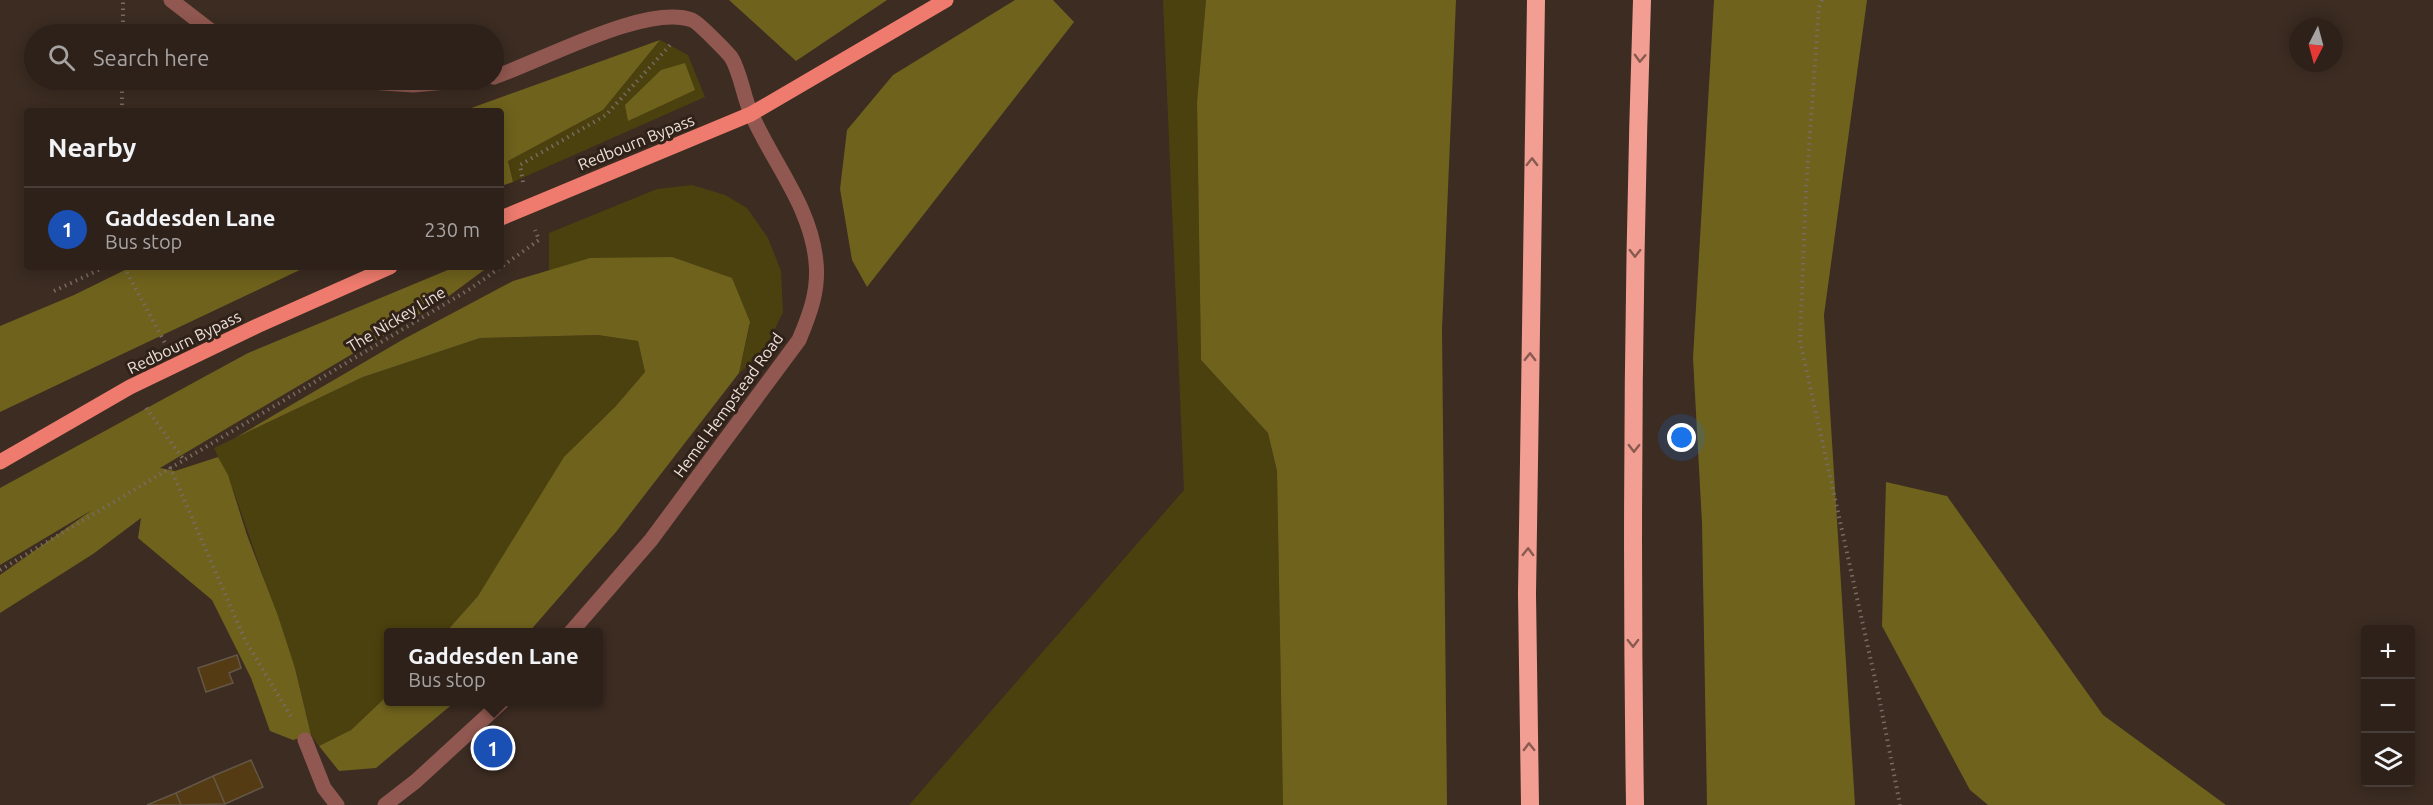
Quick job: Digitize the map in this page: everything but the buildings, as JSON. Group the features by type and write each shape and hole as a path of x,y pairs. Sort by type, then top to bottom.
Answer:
{"highway":[{"path":"1530,805 1527,594 1536,0"},
{"path":"1635,805 1632,581 1636,170 1642,0"}],"main road":[{"path":"751,114 946,0"},
{"name":"Redbourn Bypass","path":"504,217 751,114"},
{"name":"Redbourn Bypass","path":"0,462 130,387 383,270"}],"street":[{"path":"171,0 202,24"},
{"path":"504,73 598,34 665,16 693,20"},
{"name":"Hemel Hempstead Road","path":"575,628 666,521 799,340 812,309 817,283 816,260 810,230 784,173 751,114 730,57 693,20"},
{"path":"385,805 416,781 498,706"},
{"path":"305,740 324,788 337,805"}],"path":[{"path":"123,0 123,24"},
{"path":"1822,0 1819,7 1806,190 1800,341 1879,697 1900,805"},
{"name":"The Nickey Line","path":"504,264 538,240 520,165 606,115 693,20"},
{"path":"122,108 123,90"},
{"path":"54,291 99,270"},
{"path":"126,270 149,310 176,365"},
{"name":"The Nickey Line","path":"0,570 470,289 496,270"},
{"path":"130,387 184,460"},
{"path":"170,467 245,640 305,740"}],"shaded area":[{"path":"729,0 887,0 796,61"},
{"path":"1015,0 1053,0 1074,22 867,287 852,260 840,189 847,130 893,75"},
{"path":"1163,0 1206,0 1197,102 1201,360 1268,433 1277,471 1283,805 909,805 1184,490"},
{"path":"1206,0 1456,0 1442,330 1447,805 1283,805 1277,471 1268,433 1201,360 1197,102"},
{"path":"1714,0 1867,0 1824,315 1855,805 1707,805 1702,523 1693,358"},
{"path":"660,40 688,55 705,97 513,182 508,161 603,110"},
{"path":"660,40 603,110 508,161 513,182 504,185 504,108 471,108"},
{"path":"685,63 695,90 628,121 625,105 661,70"},
{"path":"692,185 725,195 747,208 768,238 781,271 783,312 763,354 739,373 750,324 549,270 549,233 657,189"},
{"path":"672,257 732,278 750,322 739,373 616,532 532,628 450,628 478,596 564,457 615,407 645,372 638,341 598,335 480,338 363,377 235,438 402,340 513,281 590,258"},
{"path":"125,270 300,270 0,412 0,326 74,295"},
{"path":"448,270 484,270 445,299 160,468 175,471 218,457 228,475 295,668 311,735 293,740 270,731 251,678 212,600 138,538 141,518 93,554 0,613 0,575 92,510 0,565 0,488 248,353"},
{"path":"598,335 638,341 645,372 615,407 516,537 478,596 450,628 384,628 384,699 351,730 319,746 311,735 295,668 235,495 214,448 363,377 480,338"},
{"path":"1886,482 1947,496 2103,715 2226,805 1988,805 1970,790 1882,626"},
{"path":"384,699 384,706 450,706 376,768 339,771 319,746 351,730"}],"place":[{"name":"Gaddesden Lane","path":"493,748"}]}
